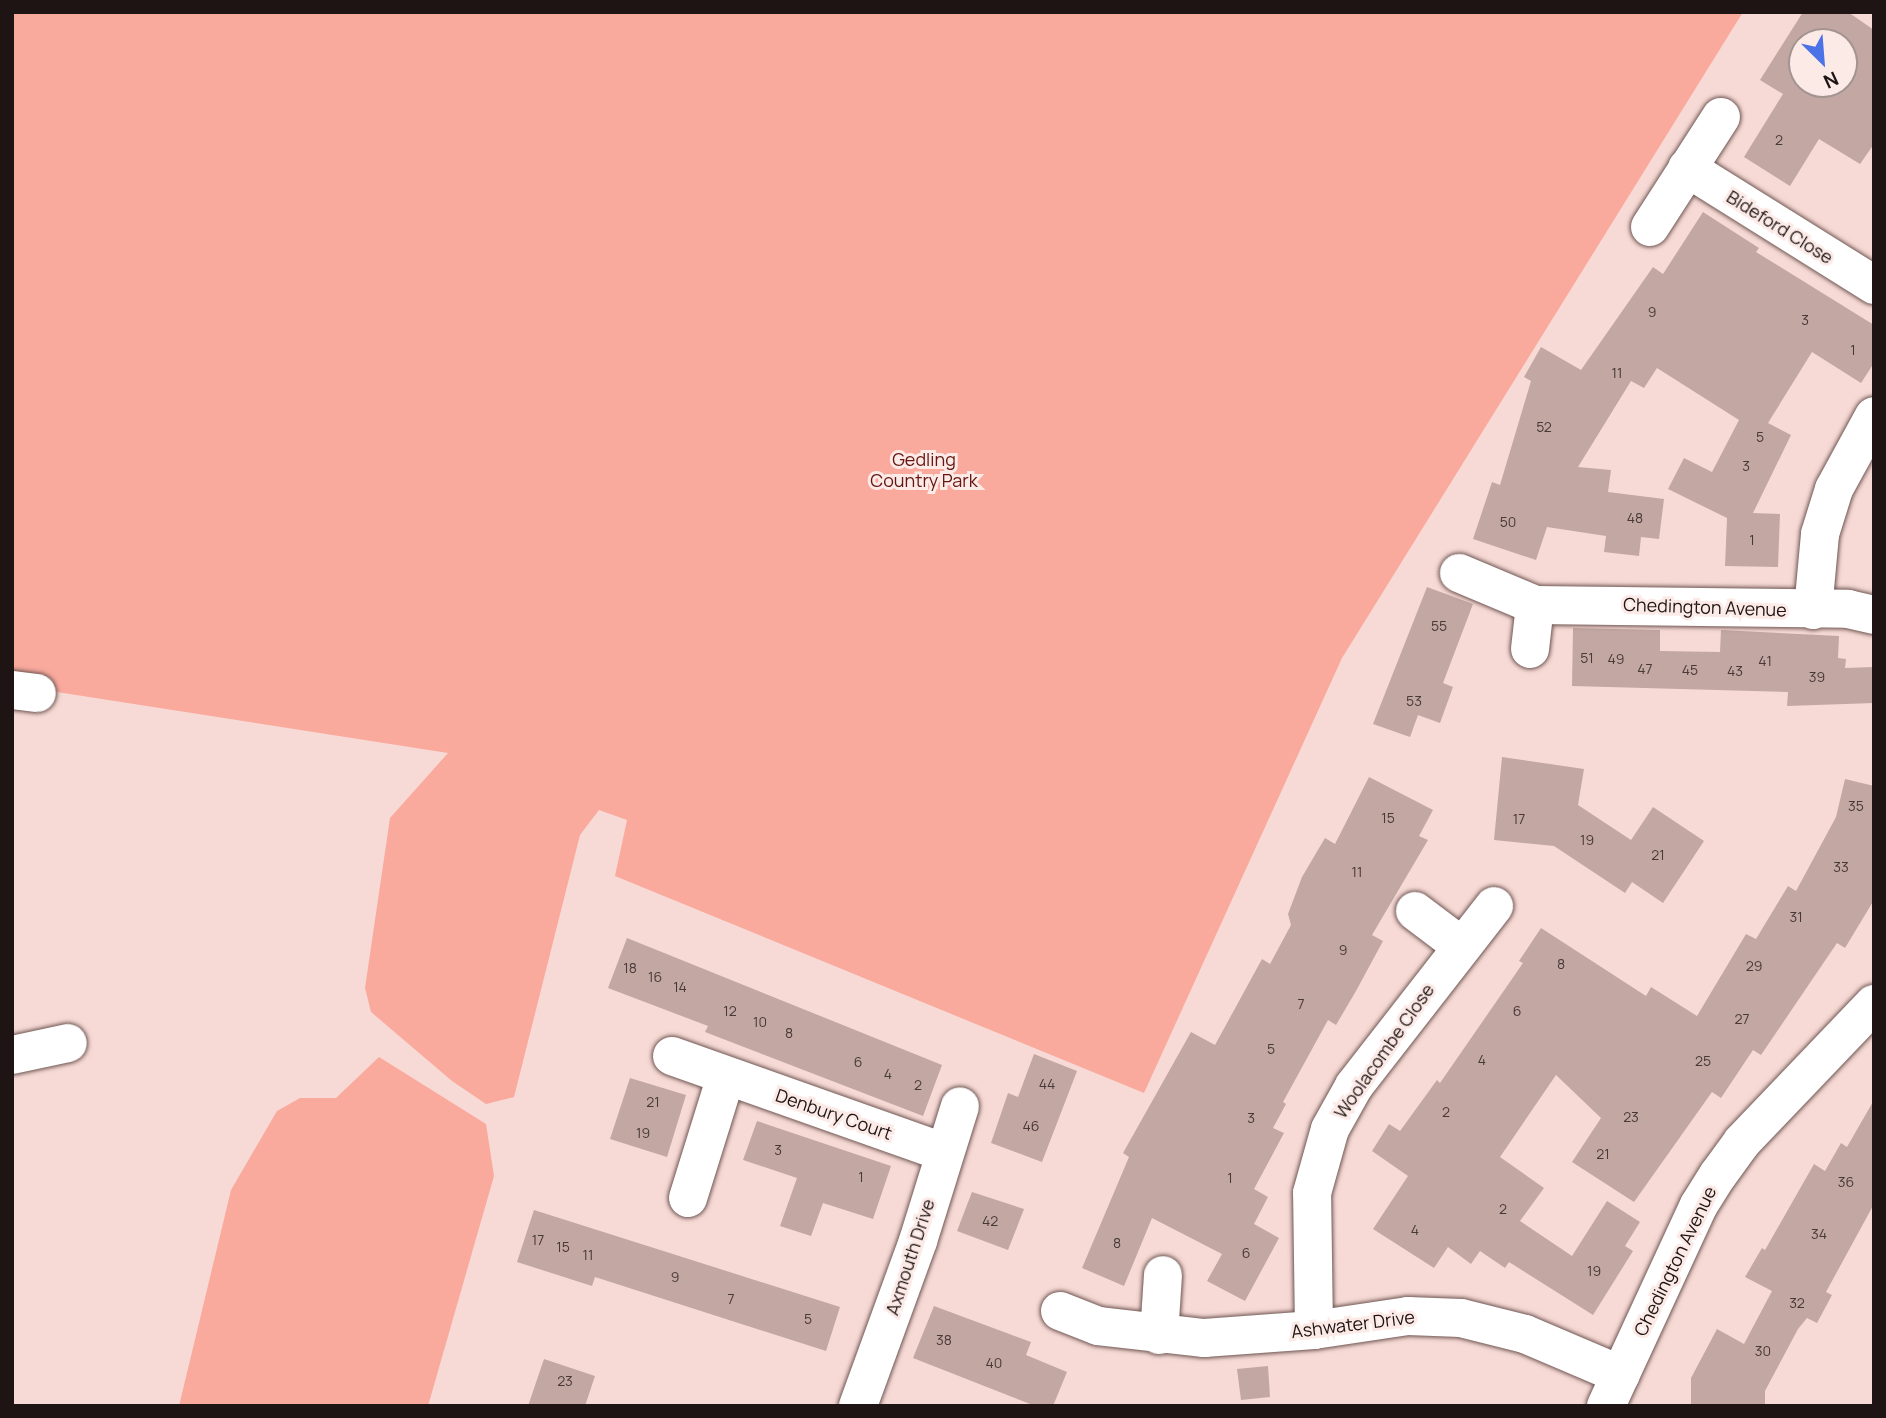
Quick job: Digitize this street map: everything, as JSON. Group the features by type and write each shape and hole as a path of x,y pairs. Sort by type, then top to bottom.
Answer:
{"street":[{"path":"1650,227 1721,117"},
{"name":"Bideford Close","path":"1687,168 1874,285"},
{"path":"1813,610 1820,534 1834,489 1874,416"},
{"name":"Chedington Avenue","path":"1459,573 1535,605 1848,609 1874,615"},
{"path":"1530,649 1535,605"},
{"name":"Woolacombe Close","path":"1314,1331 1312,1193 1330,1129 1354,1086 1460,945 1494,905"},
{"path":"1415,911 1460,945"},
{"name":"Chedington Avenue","path":"1613,1390 1699,1205 1718,1175 1742,1142 1874,1004"},
{"path":"12,1055 68,1042"},
{"name":"Denbury Court","path":"672,1056 943,1152"},
{"path":"688,1198 726,1076"},
{"name":"Axmouth Drive","path":"858,1406 918,1241 943,1152 960,1106"},
{"path":"1159,1335 1163,1275"},
{"name":"Ashwater Drive","path":"1060,1311 1098,1326 1204,1338 1314,1331 1408,1316 1461,1318 1525,1334 1613,1390"}],"green space":[{"name":"Gedling Country Park","path":"12,12 1743,12 1342,658 1144,1093 615,876 627,820 599,810 580,835 514,1097 486,1104 452,1081 371,1012 365,988 390,818 448,753 12,685"},
{"path":"379,1057 486,1124 494,1176 428,1406 179,1406 231,1190 277,1111 300,1098 336,1098"}],"building":[{"path":"1803,12 1848,12 1874,30 1874,144 1860,164 1819,139 1790,186 1744,157 1783,94 1760,80 1788,36 1788,98 1858,98 1858,28 1793,28"},
{"path":"1703,212 1759,248 1756,252 1874,325 1874,363 1861,383 1812,352 1768,423 1791,435 1753,513 1780,514 1778,567 1725,566 1727,518 1668,489 1684,458 1712,472 1739,420 1657,368 1644,388 1631,381 1578,467 1611,470 1608,492 1664,499 1659,539 1641,537 1639,556 1604,552 1606,536 1547,527 1536,560 1473,539 1492,482 1500,485 1531,381 1524,377 1541,347 1581,370 1653,267 1663,274"},
{"path":"1427,587 1473,604 1443,683 1453,687 1440,723 1418,715 1410,737 1373,724"},
{"path":"1573,628 1660,630 1660,651 1720,652 1721,630 1839,636 1838,658 1846,659 1845,668 1874,667 1874,703 1787,706 1788,692 1572,686"},
{"path":"1502,757 1584,769 1578,805 1631,840 1653,807 1704,841 1663,903 1632,882 1625,893 1554,846 1494,840"},
{"path":"1369,777 1433,810 1419,836 1428,840 1372,935 1383,941 1356,991 1336,1025 1328,1020 1283,1102 1286,1104 1273,1128 1284,1133 1254,1189 1268,1197 1254,1224 1279,1238 1245,1301 1207,1281 1222,1254 1152,1218 1124,1286 1082,1268 1129,1157 1123,1153 1191,1032 1215,1045 1262,959 1270,964 1291,925 1288,914 1302,877 1325,838 1335,844"},
{"path":"1845,779 1874,786 1874,900 1845,948 1837,943 1761,1055 1753,1050 1721,1098 1712,1092 1634,1202 1572,1162 1601,1118 1556,1075 1500,1157 1544,1188 1520,1221 1572,1256 1607,1201 1640,1222 1625,1246 1633,1251 1593,1315 1509,1262 1505,1268 1480,1251 1471,1264 1448,1247 1434,1268 1373,1229 1408,1176 1372,1151 1389,1124 1400,1131 1437,1080 1440,1083 1523,963 1519,961 1541,928 1646,996 1651,987 1697,1016 1746,934 1756,939 1788,886 1796,891 1836,817"},
{"path":"627,938 942,1065 923,1116 705,1032 708,1026 608,988"},
{"path":"1034,1054 1077,1071 1042,1162 991,1143 1008,1093 1018,1097"},
{"path":"630,1078 686,1095 667,1157 610,1139"},
{"path":"1874,1100 1874,1204 1826,1292 1832,1295 1817,1323 1807,1318 1798,1329 1765,1391 1765,1406 1691,1406 1691,1378 1717,1329 1744,1344 1772,1291 1745,1277 1762,1248 1765,1250 1814,1164 1825,1171 1841,1143 1847,1147"},
{"path":"757,1121 891,1166 873,1219 823,1203 811,1236 780,1226 797,1178 743,1160"},
{"path":"972,1192 1024,1209 1008,1250 957,1231"},
{"path":"534,1210 840,1307 826,1351 595,1277 592,1286 517,1262"},
{"path":"934,1306 1031,1342 1026,1355 1067,1372 1053,1406 1035,1406 913,1358"},
{"path":"544,1359 595,1376 585,1406 528,1406"},
{"path":"1268,1366 1270,1397 1241,1400 1237,1369"}]}
